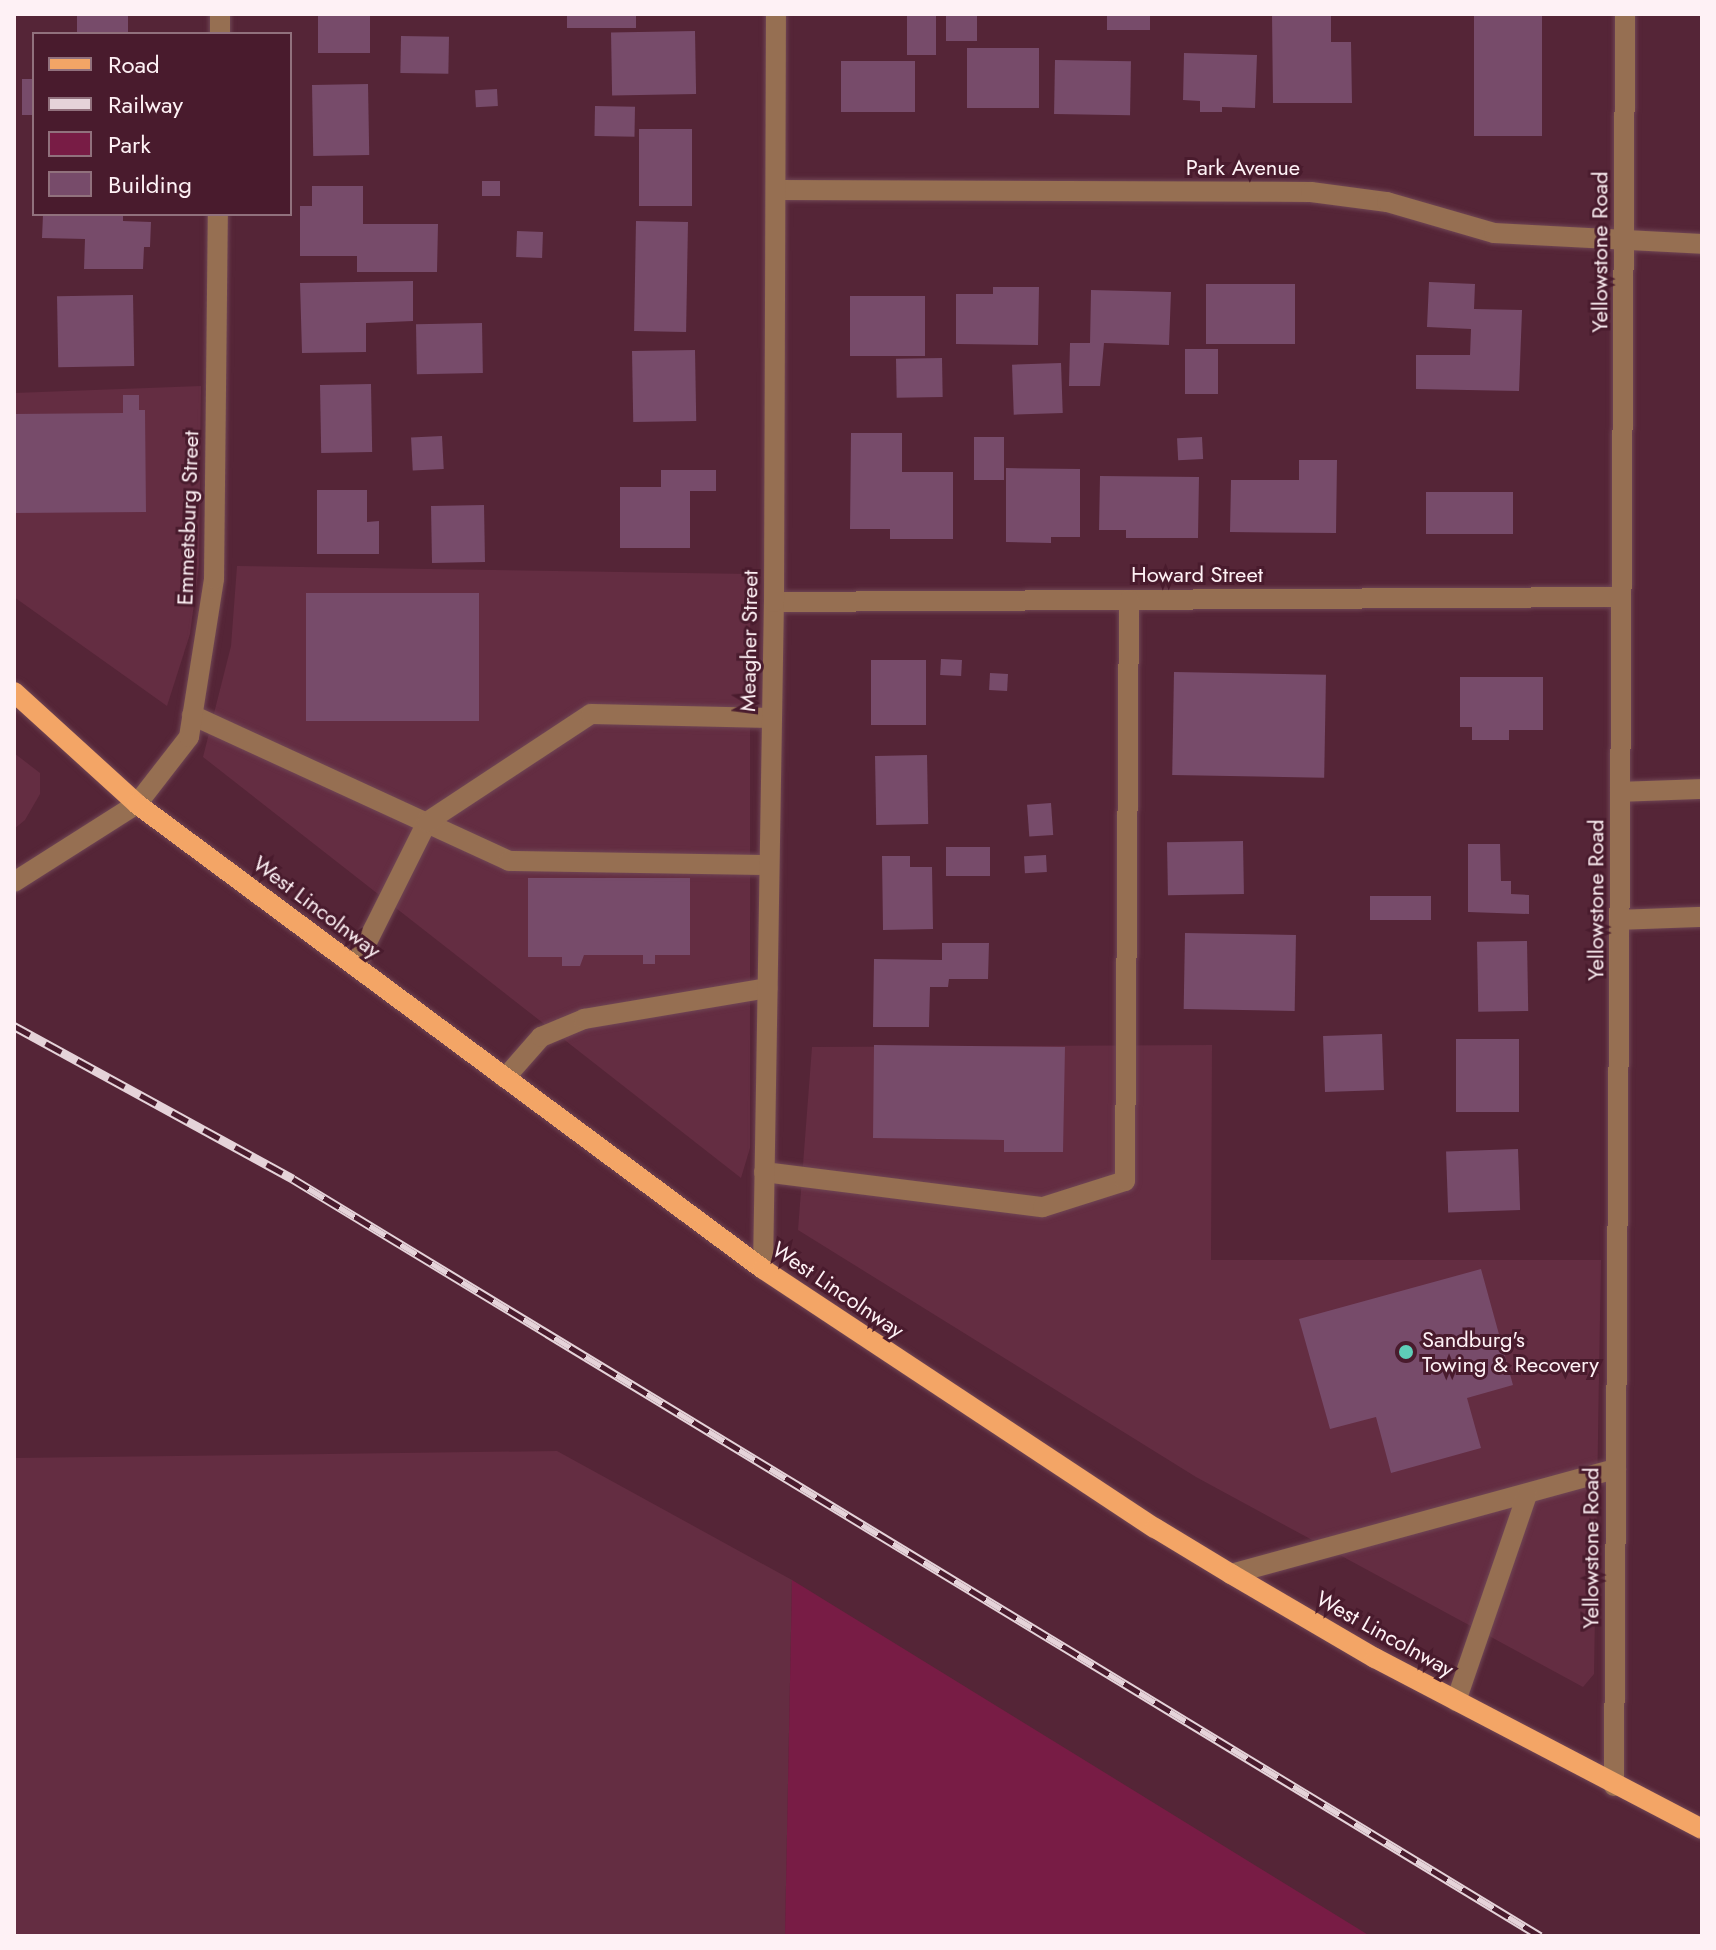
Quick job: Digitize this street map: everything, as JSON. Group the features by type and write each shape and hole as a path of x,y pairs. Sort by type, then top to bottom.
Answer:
{"main road":[{"name":"West Lincolnway","path":"14,692 137,804 763,1269 1155,1528 1231,1574 1456,1701 1614,1786 1702,1829"}],"street":[{"name":"Meagher Street","path":"763,1269 774,602 778,190 776,14"},
{"name":"Yellowstone Road","path":"1614,1786 1625,14"},
{"name":"Park Avenue","path":"778,190 1311,192 1387,202 1494,233 1702,244"},
{"name":"Emmetsburg Street","path":"14,882 137,804 189,737 214,579 218,216"},
{"name":"Howard Street","path":"774,602 1621,597"},
{"path":"764,1172 1043,1207 1125,1181 1129,600"},
{"path":"355,966 427,822 591,714 772,718"},
{"path":"192,715 509,861 769,865"},
{"path":"1620,792 1702,789"},
{"path":"1619,920 1702,917"},
{"path":"505,1078 541,1037 584,1019 767,988"},
{"path":"1231,1574 1616,1469"},
{"path":"1456,1701 1527,1495"}],"shaded area":[{"path":"201,386 199,565 190,634 167,706 14,597 14,393"},
{"path":"237,566 750,574 750,1148 741,1178 203,757 231,646"},
{"path":"14,753 40,773 40,794 25,820 14,829"},
{"path":"1212,1045 1211,1260 1601,1260 1594,1674 1583,1687 1196,1477 798,1230 812,1047"},
{"path":"557,1451 792,1580 785,1936 14,1936 14,1458"}],"green space":[{"path":"792,1580 1370,1936 785,1936"}],"building":[{"path":"77,14 128,14 128,32 77,32"},
{"path":"318,14 370,14 370,53 318,53"},
{"path":"567,14 636,14 636,28 567,28"},
{"path":"907,14 936,14 936,55 907,55"},
{"path":"946,14 977,14 977,41 946,41"},
{"path":"1107,14 1150,14 1150,30 1107,30"},
{"path":"1272,14 1331,14 1331,42 1351,42 1352,103 1273,103"},
{"path":"1474,14 1542,14 1542,136 1474,136"},
{"path":"695,31 696,94 612,95 611,32"},
{"path":"401,36 449,37 448,74 400,73"},
{"path":"967,48 1039,48 1039,108 967,108"},
{"path":"1184,53 1257,55 1255,108 1222,107 1222,112 1200,112 1200,101 1183,100"},
{"path":"1055,60 1131,61 1130,115 1054,114"},
{"path":"841,61 915,61 915,112 841,112"},
{"path":"22,79 32,79 32,115 22,115"},
{"path":"368,84 369,155 313,156 312,85"},
{"path":"497,89 498,106 476,107 475,90"},
{"path":"595,106 635,107 634,137 594,136"},
{"path":"639,129 692,129 692,206 639,206"},
{"path":"482,181 500,181 500,196 482,196"},
{"path":"312,186 363,186 363,224 438,224 437,272 357,272 357,256 300,256 300,206 312,206"},
{"path":"43,216 123,216 123,221 151,222 150,247 144,247 143,269 84,269 85,239 42,238"},
{"path":"636,221 688,222 686,332 634,331"},
{"path":"517,231 543,232 542,258 516,257"},
{"path":"413,281 413,321 366,323 366,352 302,353 300,283"},
{"path":"1429,282 1475,284 1474,309 1522,310 1519,391 1416,389 1416,355 1470,355 1471,329 1427,327"},
{"path":"1206,284 1295,284 1295,344 1206,344"},
{"path":"993,287 1039,287 1038,345 956,344 956,294 993,294"},
{"path":"1091,290 1171,292 1169,345 1104,343 1100,386 1069,386 1070,343 1090,343"},
{"path":"133,295 134,366 58,367 57,296"},
{"path":"850,296 925,296 925,356 850,356"},
{"path":"482,323 483,373 417,374 416,324"},
{"path":"1185,349 1218,349 1218,394 1185,394"},
{"path":"695,350 696,421 633,422 632,351"},
{"path":"942,358 943,397 897,398 896,359"},
{"path":"1061,363 1063,413 1014,415 1012,365"},
{"path":"371,384 372,452 321,453 320,385"},
{"path":"123,395 139,395 139,410 145,410 146,512 14,513 14,414 123,413"},
{"path":"851,433 902,433 902,472 953,472 953,539 890,539 890,529 850,529"},
{"path":"442,436 444,469 413,471 411,438"},
{"path":"974,437 1004,437 1004,480 974,480"},
{"path":"1202,437 1203,459 1178,460 1177,438"},
{"path":"1299,460 1337,460 1336,533 1230,532 1231,480 1299,480"},
{"path":"1006,468 1080,469 1080,537 1051,537 1051,543 1006,542"},
{"path":"661,470 716,470 716,491 690,491 690,548 620,548 620,487 661,487"},
{"path":"1100,476 1199,477 1198,538 1126,538 1126,530 1099,530"},
{"path":"317,490 367,490 367,522 379,521 379,554 317,554"},
{"path":"1426,492 1513,492 1513,534 1426,534"},
{"path":"484,505 485,562 432,563 431,506"},
{"path":"306,593 479,593 479,721 306,721"},
{"path":"941,659 962,660 961,676 940,675"},
{"path":"871,660 926,660 926,725 871,725"},
{"path":"1174,672 1326,675 1324,778 1172,775"},
{"path":"990,673 1008,674 1007,691 989,690"},
{"path":"1460,677 1543,677 1543,730 1509,730 1509,740 1472,740 1472,727 1460,727"},
{"path":"927,755 928,824 876,825 875,756"},
{"path":"1051,803 1053,835 1029,837 1027,805"},
{"path":"1243,841 1244,894 1168,895 1167,842"},
{"path":"1468,844 1500,844 1501,881 1511,881 1511,894 1529,895 1529,914 1468,912"},
{"path":"946,847 990,847 990,876 946,876"},
{"path":"1046,855 1047,872 1025,873 1024,856"},
{"path":"882,856 910,856 910,867 932,867 933,929 883,930"},
{"path":"528,878 690,878 690,955 655,955 655,964 643,964 643,955 584,955 580,966 562,966 562,957 528,957"},
{"path":"1370,896 1431,896 1431,920 1370,920"},
{"path":"1185,933 1296,935 1295,1011 1184,1009"},
{"path":"1527,941 1528,1011 1478,1012 1477,942"},
{"path":"942,943 989,943 988,979 949,979 948,987 930,987 929,1027 873,1027 874,959 942,960"},
{"path":"1382,1034 1384,1090 1325,1092 1323,1036"},
{"path":"1456,1039 1519,1039 1519,1112 1456,1112"},
{"path":"874,1045 1065,1047 1063,1152 1004,1152 1004,1140 873,1138"},
{"path":"1518,1149 1520,1210 1448,1212 1446,1152"},
{"name":"Sandburg's Towing & Recovery","path":"1481,1269 1513,1385 1467,1398 1481,1448 1391,1473 1376,1417 1330,1429 1299,1319"}],"railway":[{"path":"14,1026 293,1179 1540,1936"}],"place":[{"name":"Sandburg's Towing & Recovery","path":"1406,1352"}]}
